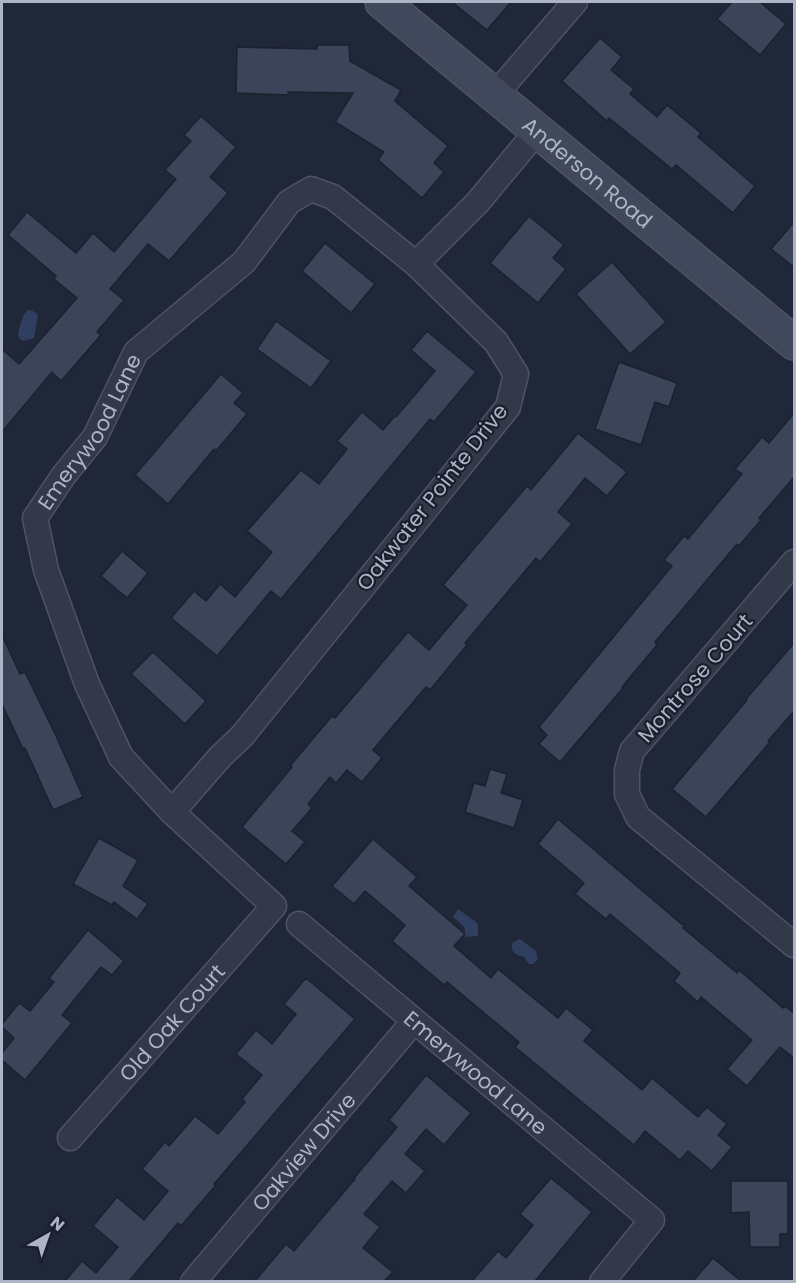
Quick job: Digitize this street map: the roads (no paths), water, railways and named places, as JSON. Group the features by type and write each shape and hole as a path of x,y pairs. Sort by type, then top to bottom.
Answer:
{"street":[{"name":"Anderson Road","path":"382,2 795,344"},
{"path":"495,95 575,2"},
{"path":"416,264 478,202 537,131"},
{"name":"Emerywood Lane","path":"274,906 172,812 121,757 83,673 46,570 35,518 64,475 95,437 136,352 244,262 289,202 311,189 333,197 416,264"},
{"name":"Oakwater Pointe Drive","path":"172,812 220,756 243,735 508,407 516,374 496,342 416,264"},
{"name":"Montrose Court","path":"795,562 632,751 627,770 627,794 638,817 795,945"},
{"name":"Old Oak Court","path":"70,1138 274,906"},
{"name":"Emerywood Lane","path":"299,924 652,1220 602,1281"},
{"name":"Oakview Drive","path":"193,1281 414,1021"}],"water":[{"path":"28,310 38,315 34,338 23,341 18,334 23,317"},
{"path":"458,909 476,922 478,936 464,936 465,928 453,917"},
{"path":"520,939 537,952 538,958 534,964 529,964 523,956 515,954 512,950 513,942"}]}
